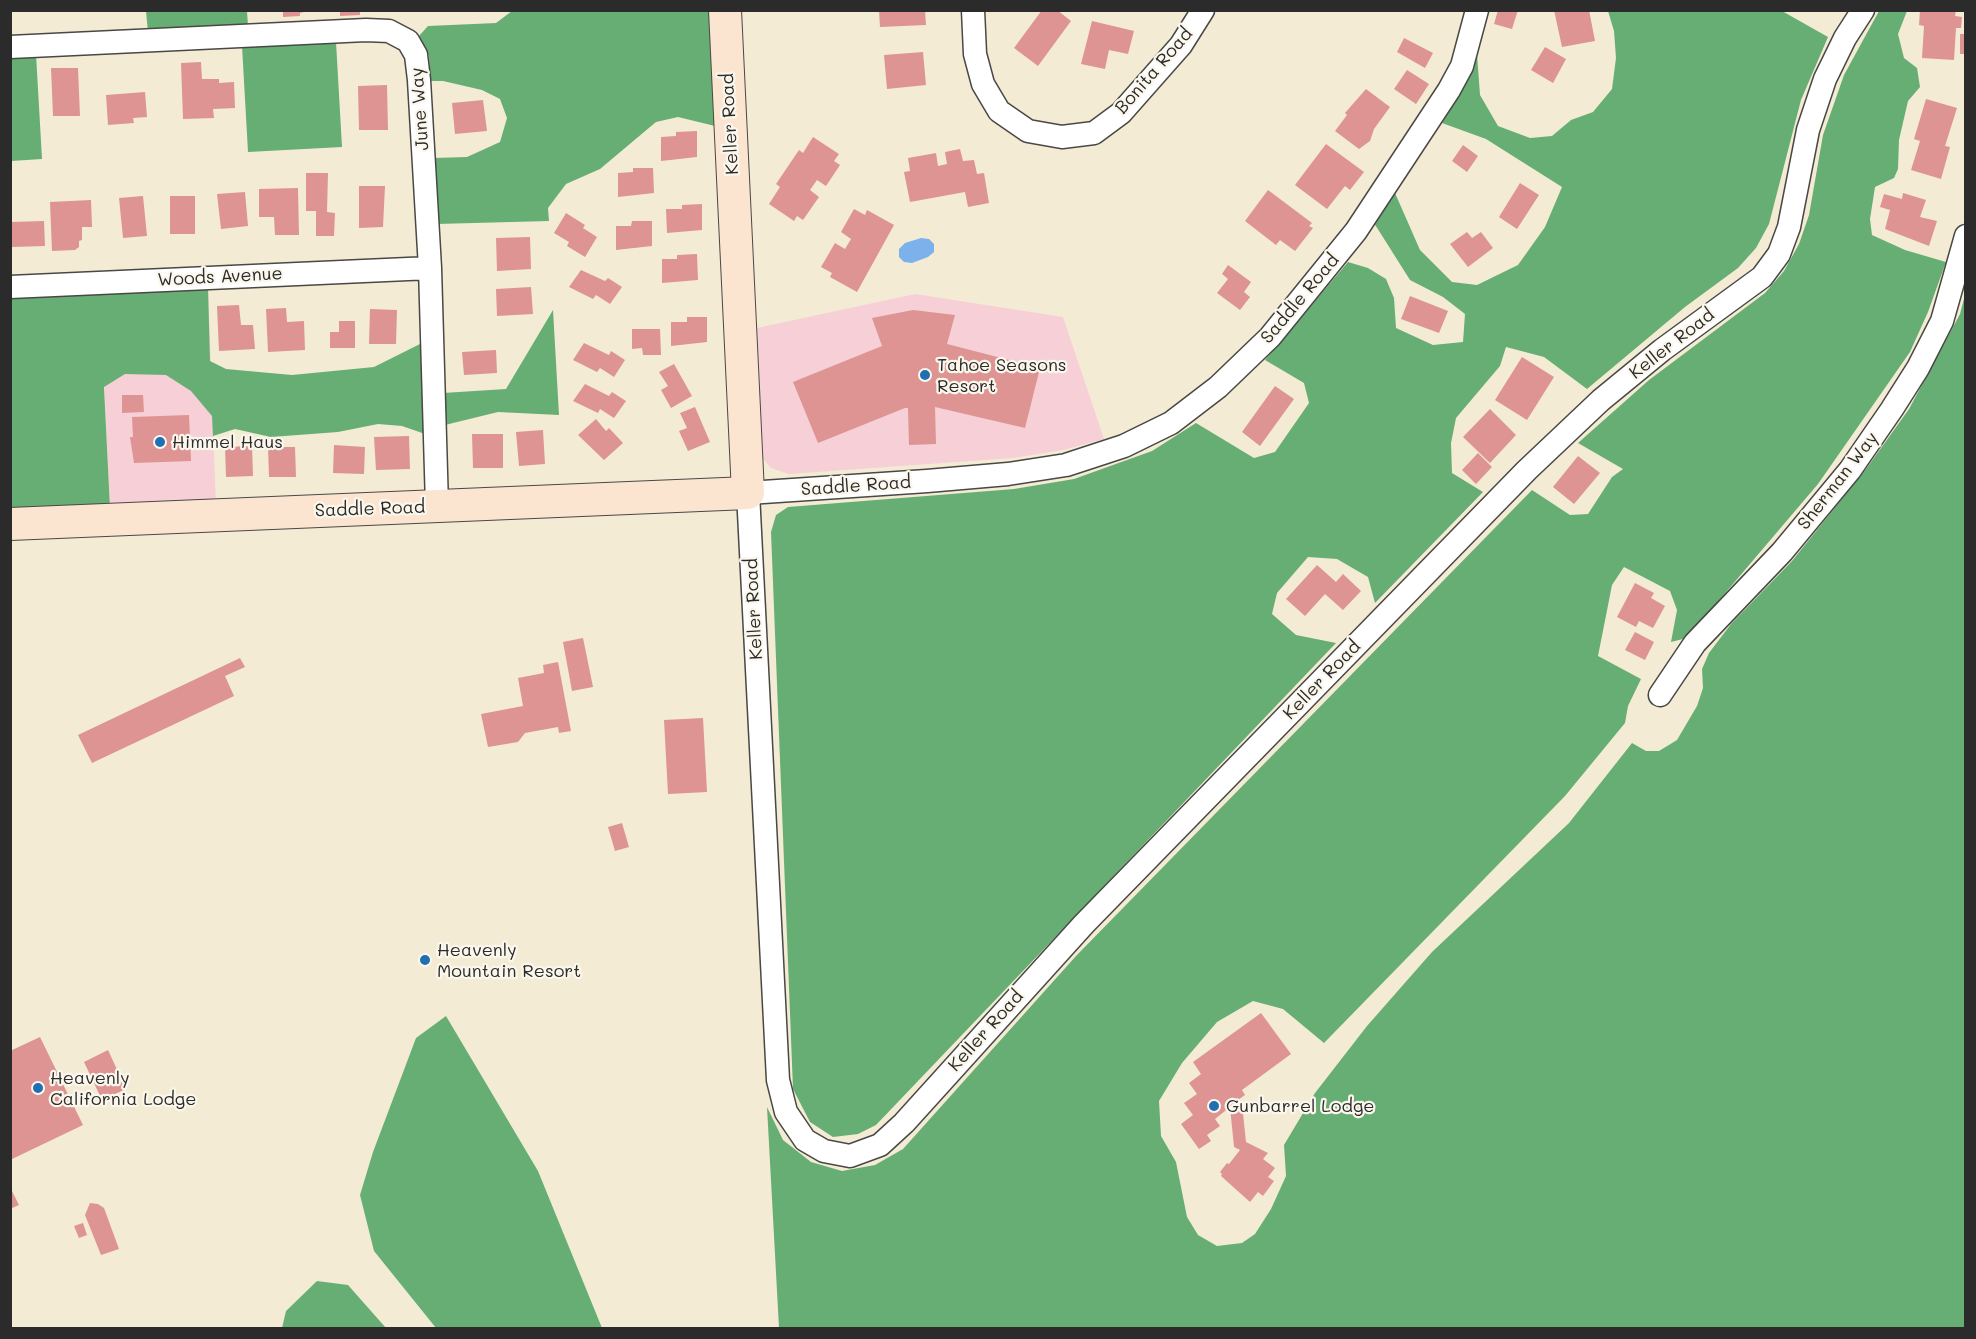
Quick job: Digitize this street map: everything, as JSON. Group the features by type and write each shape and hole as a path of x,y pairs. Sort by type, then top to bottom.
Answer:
{"street":[{"name":"Keller Road","path":"725,10 778,1080 786,1112 805,1140 824,1151 850,1156 880,1145 904,1123 1084,924 1527,470 1602,400 1662,350 1762,277 1779,254 1789,227 1808,130 1825,79 1845,38 1863,10"},
{"name":"Bonita Road","path":"973,10 975,54 983,84 999,111 1028,131 1062,137 1094,133 1121,113 1181,45 1203,10"},
{"name":"Saddle Road","path":"10,524 748,493 927,481 1066,465 1124,446 1171,423 1218,387 1270,337 1356,231 1449,90 1462,66 1477,10"},
{"name":"June Way","path":"10,47 354,30 389,31 408,41 416,55 430,268 437,507"},
{"name":"Sherman Way","path":"1660,695 1695,644 1782,552 1850,470 1893,409 1918,368 1942,321 1965,236"},
{"name":"Woods Avenue","path":"10,286 430,268"}],"shaded area":[{"path":"208,287 216,507 110,508 100,292"},
{"path":"915,294 1063,317 1104,439 1063,450 1013,458 789,474 771,468 763,459 757,328"}],"green space":[{"path":"146,11 247,11 248,26 148,32"},
{"path":"512,11 709,11 715,126 678,117 656,122 600,169 566,184 548,208 549,221 436,224 433,158 467,157 500,142 507,118 500,99 482,90 443,81 430,81 429,56 419,36 428,26 496,23"},
{"path":"1608,11 1782,11 1828,37 1801,100 1769,224 1756,248 1738,268 1685,307 1587,389 1544,357 1506,347 1500,366 1456,418 1451,443 1452,473 1483,492 1375,603 1368,577 1337,559 1308,557 1277,593 1272,614 1296,635 1336,643 876,1125 858,1134 833,1137 810,1122 793,1089 771,532 776,515 788,507 1014,489 1074,479 1152,451 1196,423 1254,458 1275,452 1309,403 1304,383 1265,360 1348,262 1368,268 1386,279 1394,298 1396,328 1433,345 1463,342 1465,314 1443,297 1410,280 1374,223 1395,193 1420,250 1452,282 1477,285 1518,265 1545,227 1562,187 1486,139 1442,123 1459,96 1477,54 1480,95 1498,126 1530,138 1552,136 1571,120 1593,112 1612,89 1616,58 1614,31"},
{"path":"1879,11 1907,11 1898,34 1904,58 1917,68 1920,87 1908,101 1899,140 1898,169 1894,178 1875,187 1870,219 1872,235 1905,250 1946,262 1928,312 1910,352 1818,484 1687,638 1671,642 1677,610 1670,591 1624,567 1612,585 1598,656 1641,679 1628,706 1625,723 1565,796 1324,1043 1283,1009 1253,1001 1217,1022 1182,1063 1159,1101 1161,1136 1176,1162 1187,1217 1198,1235 1217,1246 1242,1243 1255,1234 1271,1209 1286,1176 1284,1145 1315,1093 1367,1026 1432,952 1569,823 1632,743 1646,751 1659,751 1677,740 1697,706 1703,688 1702,669 1709,653 1731,624 1792,561 1866,469 1909,409 1960,314 1965,295 1965,1328 779,1328 767,1107 783,1140 811,1162 842,1171 875,1165 903,1149 1076,956 1532,490 1570,515 1588,514 1612,477 1623,469 1578,443 1649,380 1765,293 1784,271 1799,244 1809,215 1823,135 1844,75"},
{"path":"336,42 342,147 248,152 242,46"},
{"path":"36,54 42,159 11,161 11,55"},
{"path":"208,287 210,361 226,369 292,375 374,367 426,341 428,435 402,426 378,424 338,432 271,437 235,429 213,436 212,416 191,391 166,375 125,374 104,387 110,508 11,512 10,295"},
{"path":"553,310 559,415 498,412 445,425 443,393 506,389"},
{"path":"446,1016 538,1171 602,1328 436,1328 374,1251 360,1195 373,1152 416,1038"},
{"path":"317,1281 348,1285 386,1328 282,1328 286,1311"}],"water":[{"path":"921,238 929,239 934,244 934,252 912,263 904,262 899,257 899,249 905,243"}],"building":[{"path":"283,10 304,10 304,12 300,13 300,16 283,17"},
{"path":"340,10 360,10 360,15 340,16"},
{"path":"879,10 925,10 926,25 880,27"},
{"path":"1042,10 1057,10 1071,21 1038,66 1014,48"},
{"path":"1498,10 1518,10 1512,29 1494,24"},
{"path":"1554,10 1589,10 1595,41 1562,47"},
{"path":"1920,10 1956,10 1955,16 1962,17 1961,28 1956,28 1954,60 1922,58 1924,26 1919,25"},
{"path":"1092,21 1134,31 1128,54 1109,50 1105,69 1081,64"},
{"path":"1960,34 1966,34 1966,54 1960,54"},
{"path":"1404,38 1433,53 1425,68 1397,52"},
{"path":"1545,47 1566,59 1553,83 1531,70"},
{"path":"923,52 926,85 887,89 884,55"},
{"path":"201,62 202,79 219,79 219,83 234,82 235,108 213,109 214,118 183,119 181,63"},
{"path":"51,68 78,68 80,116 53,116"},
{"path":"1407,70 1429,84 1416,104 1394,89"},
{"path":"387,85 388,130 359,130 358,86"},
{"path":"1366,89 1390,107 1374,129 1370,141 1359,149 1335,131 1347,115 1345,113"},
{"path":"145,92 147,117 133,118 134,123 108,125 106,95"},
{"path":"1926,99 1957,108 1945,146 1950,147 1941,179 1911,170 1920,141 1914,139"},
{"path":"483,100 487,131 455,134 452,103"},
{"path":"697,131 697,157 661,161 661,137 676,136 676,132"},
{"path":"813,137 839,154 834,161 840,165 826,186 817,180 810,190 819,197 803,220 797,216 794,221 769,204 780,187 776,184 799,150 803,153"},
{"path":"1326,144 1364,172 1350,190 1345,186 1327,209 1295,185"},
{"path":"1463,145 1478,156 1467,172 1452,161"},
{"path":"960,149 963,161 974,160 977,174 984,173 989,203 968,207 965,192 910,202 904,172 910,171 908,158 936,153 938,166 947,164 945,152"},
{"path":"633,168 653,168 654,193 618,197 618,173 633,172"},
{"path":"306,173 328,173 327,212 335,213 334,236 316,236 316,211 306,211"},
{"path":"1520,183 1539,195 1517,229 1499,217"},
{"path":"359,186 385,186 383,227 359,228"},
{"path":"298,188 299,235 275,235 274,217 259,217 259,189"},
{"path":"1268,190 1312,223 1309,226 1313,228 1295,251 1280,240 1276,245 1245,221"},
{"path":"245,192 248,226 221,229 217,194"},
{"path":"1903,193 1926,200 1920,217 1937,221 1929,246 1885,229 1890,210 1880,207 1884,194 1902,199"},
{"path":"143,196 147,236 123,238 119,198"},
{"path":"170,196 195,196 195,234 170,234"},
{"path":"91,200 92,227 82,227 82,240 79,241 79,247 75,250 52,251 50,202"},
{"path":"702,204 702,230 667,233 666,209 682,209 682,205"},
{"path":"854,209 865,215 867,210 894,225 857,292 830,277 832,273 821,267 835,243 845,249 851,239 841,232"},
{"path":"566,213 585,225 583,228 597,237 585,257 567,246 569,242 554,233"},
{"path":"44,221 45,246 12,247 10,222"},
{"path":"632,221 652,221 652,246 616,250 616,226 631,226"},
{"path":"1467,232 1472,238 1481,232 1493,248 1468,267 1450,244"},
{"path":"530,237 531,269 497,271 496,238"},
{"path":"697,254 698,280 662,283 662,259 677,259 677,255"},
{"path":"1228,265 1251,282 1244,292 1250,297 1240,310 1217,293 1228,279 1222,274"},
{"path":"581,270 605,281 608,278 622,287 610,304 596,295 593,299 569,287"},
{"path":"531,287 533,314 497,316 496,289"},
{"path":"1410,296 1448,311 1439,333 1401,319"},
{"path":"239,305 241,325 253,325 255,349 219,351 217,306"},
{"path":"286,308 287,322 304,321 305,350 268,352 266,309"},
{"path":"370,309 397,310 396,344 369,344"},
{"name":"Tahoe Seasons Resort","path":"913,310 955,315 947,344 1040,368 1025,428 935,407 936,444 909,445 908,408 905,408 818,443 793,382 882,346 872,318"},
{"path":"687,317 707,317 707,342 671,346 671,322 687,322"},
{"path":"339,321 355,321 355,348 330,348 330,332 339,332"},
{"path":"632,329 660,329 661,355 643,355 642,348 632,349"},
{"path":"584,343 609,355 611,351 625,360 614,377 600,368 597,372 573,360"},
{"path":"496,350 497,373 464,375 462,352"},
{"path":"1522,357 1554,377 1527,420 1495,400"},
{"path":"674,364 692,396 671,408 661,390 668,386 659,372"},
{"path":"585,384 609,396 612,392 626,401 614,418 600,409 598,413 573,401"},
{"path":"1275,386 1294,399 1260,446 1242,432"},
{"path":"122,395 143,395 144,412 122,413"},
{"path":"695,407 710,442 688,451 679,431 687,428 680,413"},
{"path":"1490,409 1516,435 1490,463 1463,437"},
{"name":"Himmel Haus","path":"189,415 191,461 134,463 130,437 133,437 132,417"},
{"path":"596,419 606,431 609,428 623,443 604,460 578,435"},
{"path":"543,430 545,464 519,466 516,432"},
{"path":"472,434 503,434 503,468 473,468"},
{"path":"409,436 410,469 376,470 374,437"},
{"path":"334,445 365,447 364,474 333,473"},
{"path":"252,446 253,476 226,477 225,447"},
{"path":"268,447 295,447 296,477 269,477"},
{"path":"1478,453 1492,467 1476,484 1462,470"},
{"path":"1578,456 1600,473 1574,504 1553,487"},
{"path":"1317,565 1336,582 1343,574 1361,591 1343,610 1325,594 1305,616 1286,599"},
{"path":"1635,583 1654,593 1651,598 1665,606 1653,628 1639,621 1636,627 1617,617"},
{"path":"1635,632 1654,642 1645,660 1625,650"},
{"path":"583,638 593,687 572,691 563,642"},
{"path":"240,658 245,667 225,676 234,696 92,763 78,735"},
{"path":"558,662 571,731 559,733 558,727 525,733 518,742 488,747 481,714 523,706 518,678 544,673 543,665"},
{"path":"703,718 707,792 668,794 664,720"},
{"path":"622,823 629,847 615,851 608,827"},
{"name":"Gunbarrel Lodge","path":"1261,1013 1291,1054 1242,1090 1245,1095 1238,1100 1242,1104 1246,1142 1268,1153 1263,1159 1275,1168 1268,1177 1274,1181 1263,1196 1258,1192 1250,1202 1221,1176 1220,1172 1240,1150 1234,1147 1230,1107 1215,1119 1220,1126 1207,1135 1211,1141 1199,1149 1181,1124 1193,1115 1184,1103 1197,1094 1189,1083 1201,1074 1193,1062"},
{"name":"Heavenly California Lodge","path":"40,1037 83,1125 10,1160 10,1051"},
{"path":"108,1050 126,1089 102,1100 84,1062"},
{"path":"10,1187 19,1205 10,1209"},
{"path":"90,1203 104,1208 119,1249 101,1255 85,1215"},
{"path":"83,1223 87,1235 79,1238 74,1226"}],"place":[{"name":"Tahoe Seasons Resort","path":"925,375"},
{"name":"Himmel Haus","path":"160,442"},
{"name":"Heavenly Mountain Resort","path":"425,960"},
{"name":"Heavenly California Lodge","path":"38,1088"},
{"name":"Gunbarrel Lodge","path":"1214,1106"}]}
